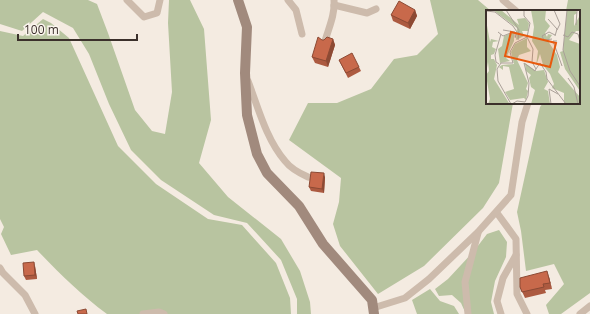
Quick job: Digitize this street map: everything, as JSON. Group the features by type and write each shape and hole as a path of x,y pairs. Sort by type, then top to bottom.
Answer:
{"street":[{"path":"127,0 144,17 157,13 160,0"},
{"path":"238,0 247,27 244,73 247,115 258,154 266,174 299,206 323,244 372,300 373,311 404,298 429,280 497,213 511,195 522,122 528,104"},
{"path":"288,0 296,10 302,34"},
{"path":"503,0 515,10"},
{"path":"325,41 332,19 334,2 366,13 376,9"},
{"path":"244,73 271,139 285,162 295,171 308,177"},
{"path":"497,213 516,239 517,294 527,314"},
{"path":"468,314 465,282 478,232"},
{"path":"501,314 497,300 502,278 516,255"},
{"path":"0,268 2,276 25,295 35,314"},
{"path":"580,314 590,306"},
{"path":"143,314 159,312 164,314"}],"green space":[{"path":"0,0 88,0 97,4 135,110 152,131 165,134 172,92 168,23 169,0 190,0 204,29 211,120 199,163 228,197 281,239 300,271 310,302 311,314 297,314 297,299 281,260 247,223 214,215 161,180 131,150 109,104 89,54 73,28 43,12 22,31 0,24"},
{"path":"430,0 478,0 490,10 486,10 486,104 513,104 499,183 483,208 424,266 378,294 340,246 333,224 339,202 341,178 289,140 308,103 337,103 371,89 394,59 417,55 438,34"},
{"path":"568,0 590,0 590,293 561,314 549,314 546,305 564,284 554,264 526,271 517,212 540,107 542,104 580,104 580,10 566,10"},
{"path":"43,19 51,23 69,38 118,146 156,184 208,219 242,225 276,263 290,298 291,314 107,314 70,284 37,250 11,255 1,234 4,227 0,219 0,31 23,36"},
{"path":"499,230 507,242 506,257 495,281 491,302 494,314 466,314 461,303 452,295 439,296 435,289 448,279 474,251 487,234"},
{"path":"430,289 440,301 454,306 459,314 417,314 412,300"}],"building":[{"path":"399,1 415,10 408,23 391,15"},
{"path":"318,37 322,40 327,37 333,39 326,61 312,57"},
{"path":"352,53 359,67 346,73 339,60"},
{"path":"311,172 324,173 322,189 309,187"},
{"path":"34,262 35,275 24,276 23,263"},
{"path":"547,271 550,283 543,284 544,287 522,292 520,287 520,278"},
{"path":"86,309 87,314 78,314 77,311"}]}
